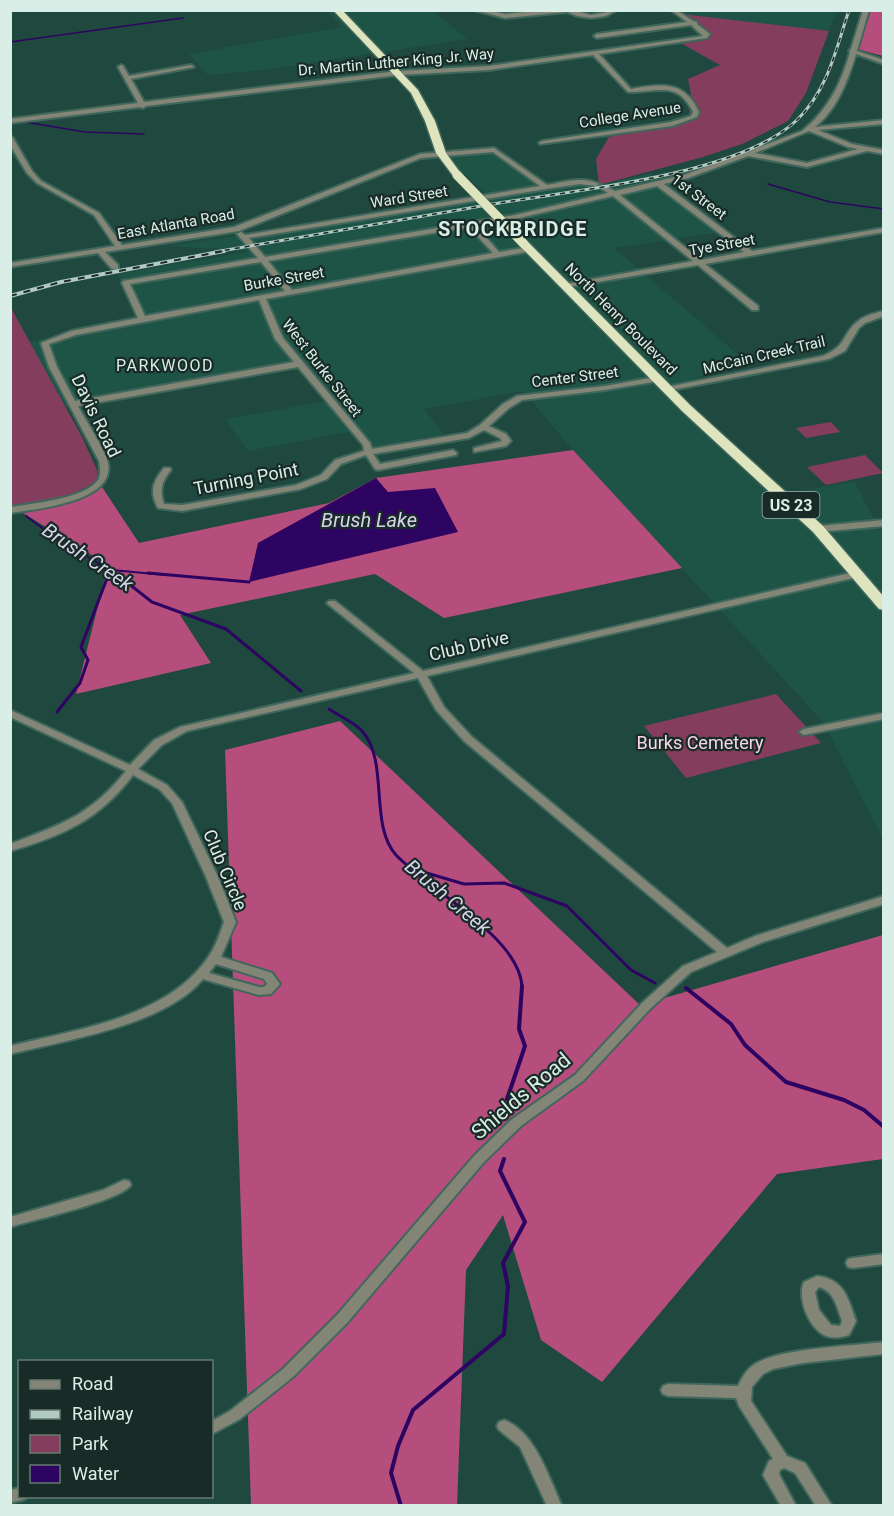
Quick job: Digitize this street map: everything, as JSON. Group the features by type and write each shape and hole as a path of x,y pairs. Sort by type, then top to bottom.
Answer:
{"highway":[{"name":"North Henry Boulevard","path":"337,10 398,73 420,100 441,153 457,175 656,379 818,529 859,574 884,606"}],"street":[{"path":"477,10 505,16 567,10 585,16 605,15 614,10"},
{"path":"674,10 694,23"},
{"path":"809,129 837,96 866,10"},
{"name":"Dr. Martin Luther King Jr. Way","path":"10,121 398,73 454,68 489,68 705,37 707,34 694,23"},
{"path":"597,36 694,23"},
{"path":"852,51 876,57 884,62"},
{"name":"College Avenue","path":"542,143 672,124 694,117 696,112 694,106 677,88 666,86 630,91 595,52"},
{"path":"876,57 884,55"},
{"path":"121,67 143,106"},
{"path":"127,78 191,67"},
{"path":"142,319 126,283 262,258 515,217 659,184 749,154 809,129 884,122"},
{"path":"809,129 864,150 884,152"},
{"path":"10,138 29,172 39,182 97,214 120,248"},
{"name":"East Atlanta Road","path":"10,265 236,229 420,156 494,150 546,187"},
{"path":"749,154 807,165 864,150"},
{"name":"Ward Street","path":"244,237 578,182 599,186 615,194"},
{"name":"1st Street","path":"659,184 751,254"},
{"path":"615,194 755,308"},
{"path":"470,224 498,255"},
{"path":"236,229 289,291"},
{"name":"Tye Street","path":"565,286 884,230"},
{"name":"Burke Street","path":"45,343 74,333 142,319 498,255 527,247"},
{"path":"100,250 115,267"},
{"name":"West Burke Street","path":"262,297 275,331 299,364 367,445 368,452"},
{"name":"McCain Creek Trail","path":"667,389 723,380 832,355 848,343 853,328 864,319 884,313"},
{"name":"Davis Road","path":"10,510 58,501 86,492 101,482 105,473 103,461 53,367 45,343"},
{"path":"74,404 299,364"},
{"name":"Center Street","path":"368,452 461,438 484,427 507,403 520,398 605,388 656,379"},
{"path":"477,450 507,441 503,436 484,427"},
{"path":"368,452 378,467 453,453"},
{"name":"Turning Point","path":"167,471 157,481 155,490 160,506 170,509 319,480 338,462 368,452"},
{"path":"267,480 274,490"},
{"path":"818,529 884,523"},
{"name":"Club Drive","path":"725,953 468,739 441,708 421,674 859,574"},
{"path":"332,603 421,674"},
{"path":"10,848 86,816 106,800 145,752 163,737 421,674"},
{"name":"Club Circle","path":"10,714 156,782 177,802 230,922 214,959 202,975 163,1006 138,1016 10,1050"},
{"path":"804,732 884,716"},
{"name":"Shields Road","path":"213,1427 235,1416 288,1373 342,1319 479,1159 516,1123 579,1078 646,1006 687,969 759,939 884,900"},
{"path":"202,975 259,991 267,991 274,984 268,976 214,959"},
{"path":"10,1222 96,1197 124,1185"},
{"path":"853,1263 884,1259"},
{"path":"839,1332 848,1353"},
{"path":"825,1506 799,1466 783,1461 745,1404 743,1392 752,1377 766,1365 884,1348"},
{"path":"668,1390 743,1392"},
{"path":"504,1426 525,1443 555,1506"},
{"path":"783,1461 774,1466 771,1475 789,1506"}],"shaded area":[{"path":"327,11 433,11 467,39 272,69 208,75 189,54 342,27"},
{"path":"676,11 837,11 829,31 750,24 681,14"},
{"path":"871,11 883,11 883,56 857,49"},
{"path":"483,149 507,156 544,186 599,185 651,173 721,232 614,248 748,363 670,386 749,459 791,493 854,481 878,527 883,527 883,839 823,722 573,450 523,391 424,409 444,434 367,448 354,431 248,451 225,419 327,401 298,363 64,406 30,342 141,318 117,274 253,251 166,246 492,199 445,158"},
{"path":"573,450 682,568 444,618 375,574 180,615 211,663 76,694 108,565 18,510 62,502 98,481 139,543 329,503 376,478"},
{"path":"340,721 640,1005 883,935 883,1159 777,1174 602,1382 541,1340 503,1215 466,1270 457,1505 251,1505 225,750"}],"green space":[{"path":"681,14 829,31 806,93 788,121 742,144 599,185 596,159 609,137 689,117 691,95 688,79 720,65 677,41 708,34"},
{"path":"10,306 82,437 97,470 98,481 58,501 10,510"},
{"path":"831,422 840,432 806,438 796,428"},
{"path":"865,455 883,473 826,485 807,467"},
{"name":"Burks Cemetery","path":"776,694 821,743 686,778 644,726"}],"water":[{"name":"Brush Lake","path":"376,478 388,492 435,488 458,532 249,582 258,543"}],"waterway":[{"path":"10,42 183,18"},
{"path":"25,122 85,132 144,134"},
{"path":"768,184 830,202 884,209"},
{"name":"Brush Creek","path":"26,516 53,536 110,570"},
{"name":"Brush Creek","path":"108,575 110,570"},
{"name":"Brush Creek","path":"110,570 116,574"},
{"path":"112,570 165,575"},
{"path":"57,712 80,683 88,660 81,647 109,573"},
{"path":"148,573 249,582"},
{"name":"Brush Creek","path":"116,574 152,602 226,629 301,691"},
{"name":"Brush Creek","path":"329,709 360,729 371,745 378,777 383,827 396,855 491,934 507,951 518,970 522,988"},
{"path":"413,869 464,884 504,883 567,906 631,970 655,983"},
{"name":"Brush Creek","path":"507,1099 525,1046 519,1029 522,988"},
{"path":"686,988 731,1024 745,1045 786,1082 844,1100 864,1110 884,1127"},
{"name":"Brush Creek","path":"401,1506 391,1473 398,1446 413,1410 504,1334 508,1286 503,1263 525,1222 500,1171 504,1159"}],"railway":[{"path":"215,252 653,178 736,155 770,139 797,120 808,108 830,68 849,10"},
{"path":"10,296 61,282 224,251"}],"district":[{"name":"STOCKBRIDGE","path":"513,229"},
{"name":"PARKWOOD","path":"165,365"}]}
